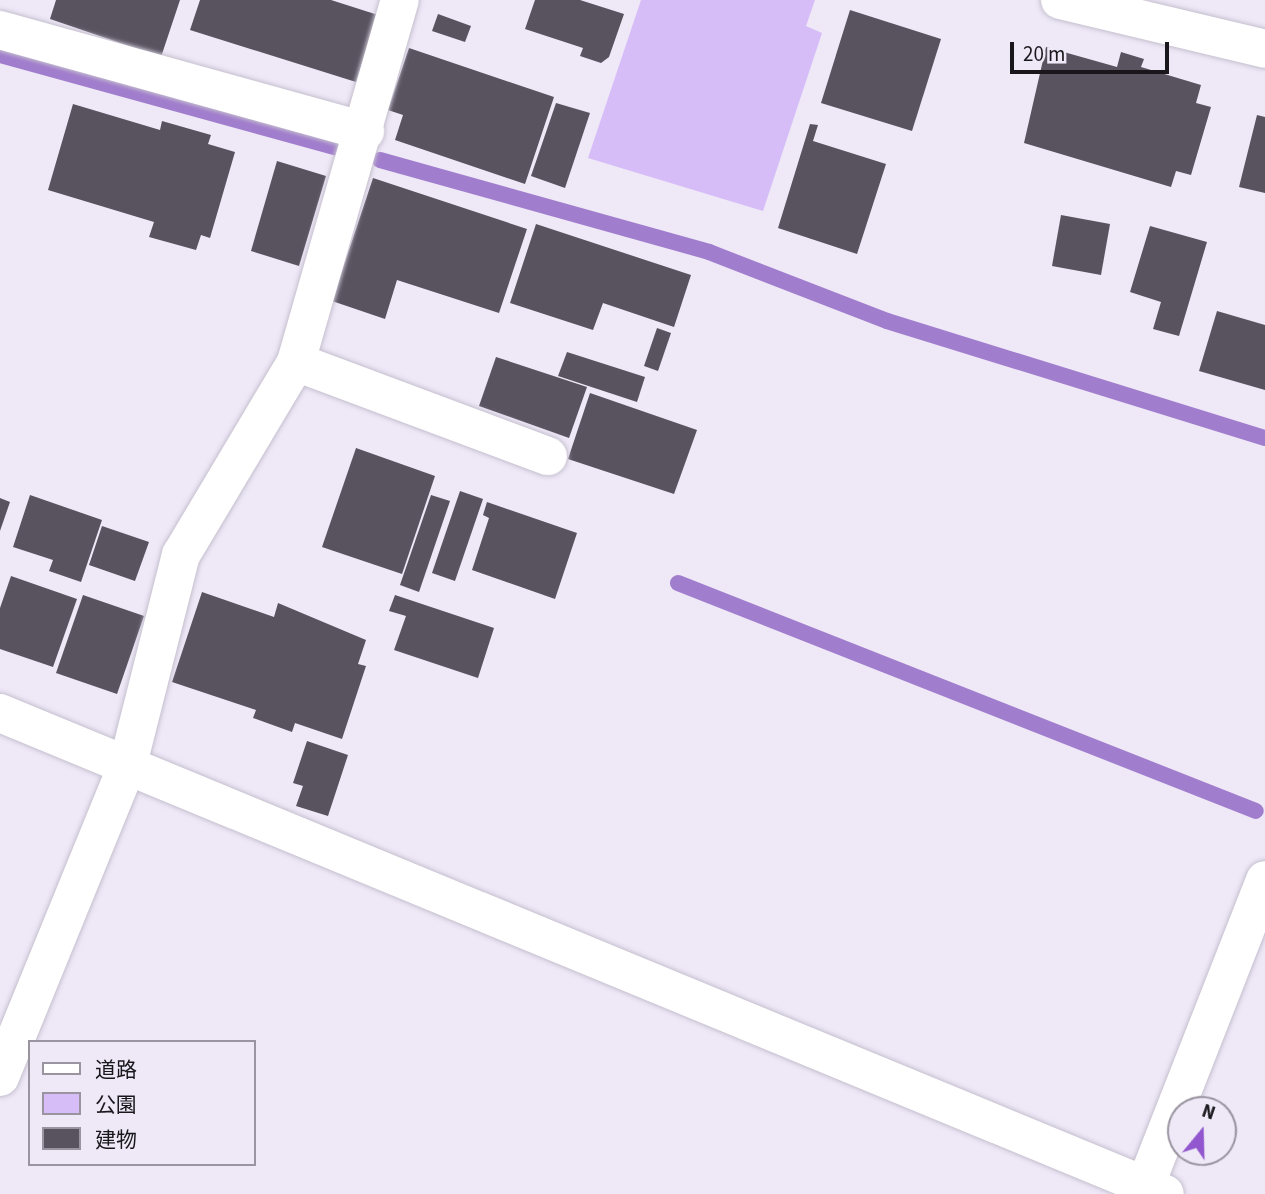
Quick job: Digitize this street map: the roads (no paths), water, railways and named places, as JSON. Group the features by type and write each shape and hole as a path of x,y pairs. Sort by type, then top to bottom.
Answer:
{"street":[{"path":"0,1077 128,764 181,555 296,362 365,131 400,0"},
{"path":"1060,0 1265,49"},
{"path":"0,30 365,131"},
{"path":"296,362 548,456"},
{"path":"0,713 1151,1192 1265,880"}],"waterway":[{"path":"0,55 346,150"},
{"path":"380,160 709,252 887,321 1265,438"},
{"path":"678,583 1256,811"}]}
